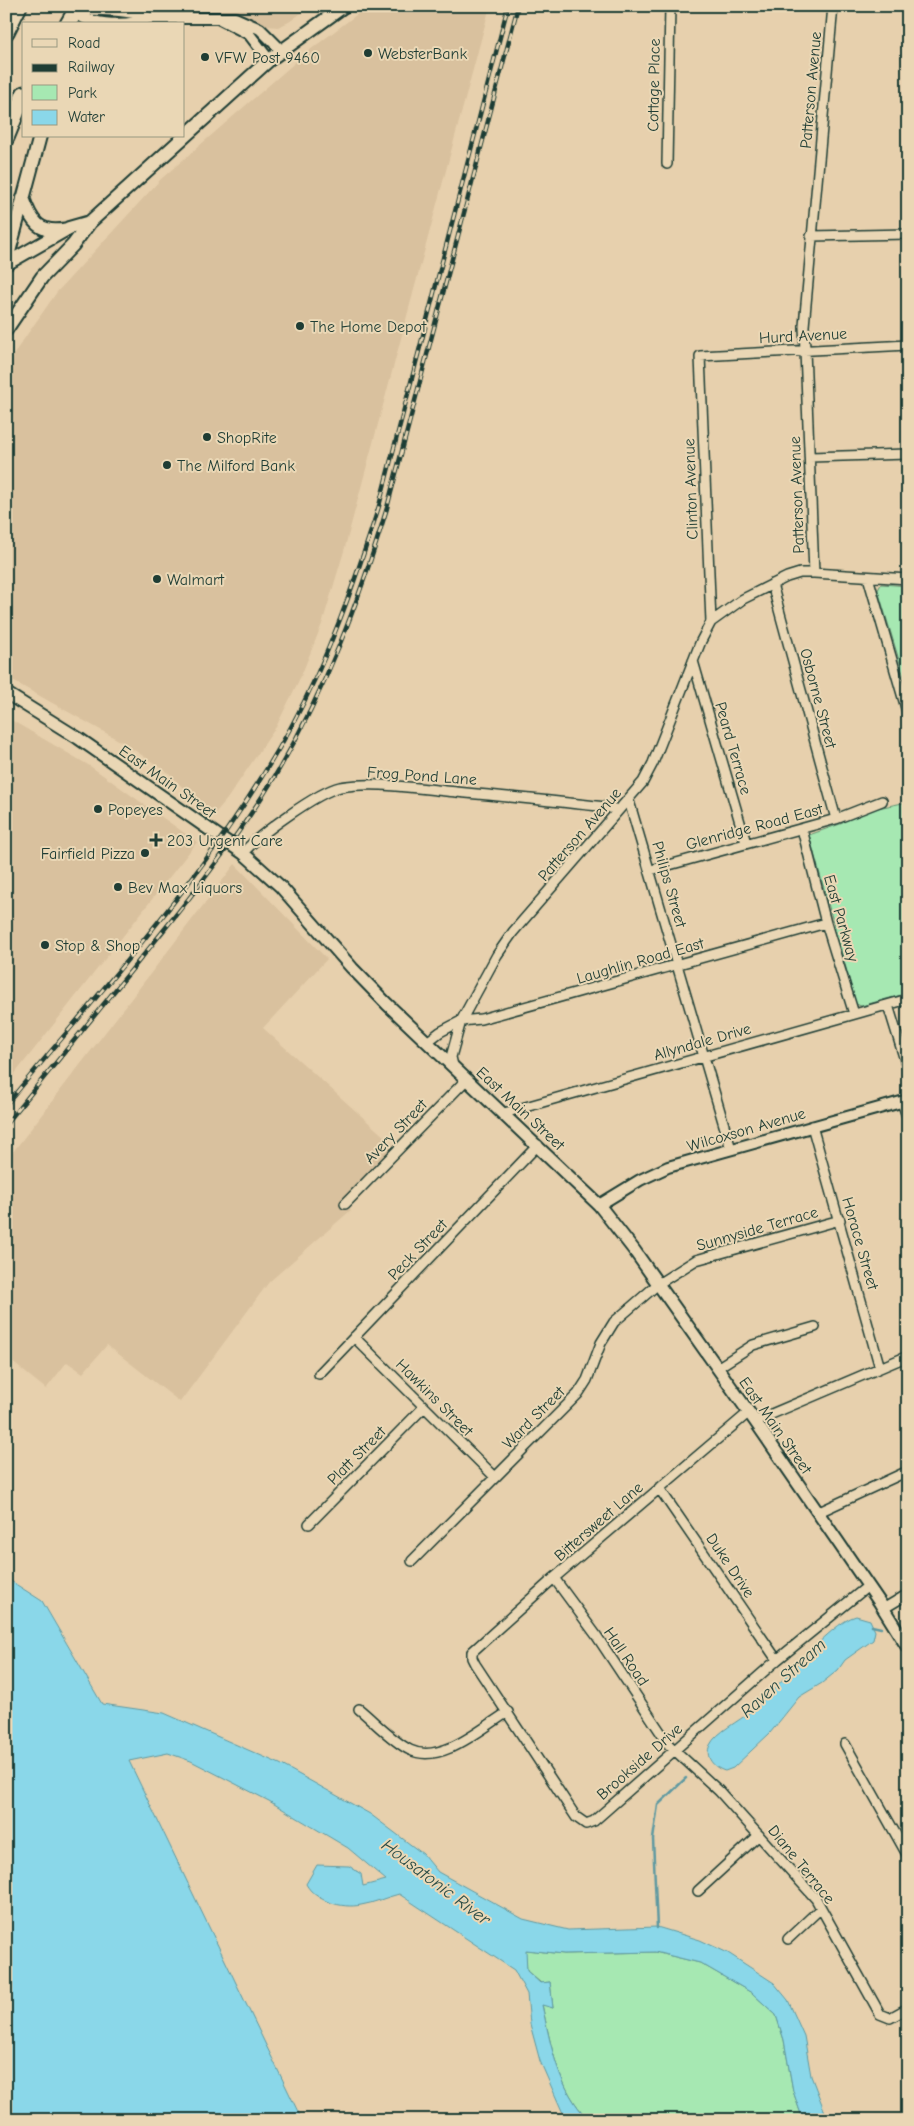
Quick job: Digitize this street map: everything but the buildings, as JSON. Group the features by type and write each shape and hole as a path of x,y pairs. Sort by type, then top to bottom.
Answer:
{"highway":[{"path":"6,32 19,6"},
{"path":"6,138 22,99"}],"main road":[{"path":"185,136 268,60 344,6"},
{"path":"6,263 39,138"},
{"path":"6,330 42,277 73,244 90,222 182,138"},
{"path":"23,198 30,218 40,226 52,230 69,228 90,222"},
{"path":"6,263 69,228"},
{"name":"East Main Street","path":"6,693 78,738 243,853 281,886 366,983 599,1205 717,1368 868,1586 908,1648"}],"street":[{"name":"Cottage Place","path":"667,164 670,6"},
{"name":"Patterson Avenue","path":"453,1066 451,1057 461,1021 497,955 513,932 619,810 629,801 648,773 693,661 711,622 729,608 772,584 796,574 814,572 805,349 806,298 833,6"},
{"path":"73,17 104,22 138,22 150,18 235,18 254,26 266,34 281,50"},
{"path":"218,18 249,34 268,60"},
{"path":"811,236 908,234"},
{"name":"Hurd Avenue","path":"700,356 908,345"},
{"name":"Clinton Avenue","path":"700,356 711,622"},
{"path":"810,458 908,454"},
{"path":"814,572 908,579"},
{"path":"868,577 908,715"},
{"name":"Osborne Street","path":"772,584 836,819"},
{"name":"Peard Terrace","path":"693,661 746,843"},
{"name":"Frog Pond Lane","path":"243,853 258,839 319,796 338,788 354,786 405,787 606,807 619,810"},
{"name":"Philips Street","path":"629,801 651,870 731,1149"},
{"name":"Glenridge Road East","path":"651,870 836,819 882,801"},
{"name":"East Parkway","path":"802,829 826,923 854,1014"},
{"name":"Laughlin Road East","path":"461,1021 481,1019 826,923"},
{"name":"Allyndale Drive","path":"504,1113 908,999"},
{"path":"888,1005 908,1070"},
{"path":"428,1042 440,1032 461,1021"},
{"name":"Avery Street","path":"345,1204 467,1079"},
{"path":"905,1101 908,1119"},
{"name":"Wilcoxson Avenue","path":"599,1205 660,1170 905,1101"},
{"name":"Horace Street","path":"812,1126 840,1220 880,1368"},
{"name":"Peck Street","path":"319,1374 538,1145"},
{"name":"Sunnyside Terrace","path":"658,1284 696,1260 840,1220"},
{"name":"Ward Street","path":"412,1561 578,1394 587,1380 601,1343 609,1330 620,1315 658,1284"},
{"path":"717,1368 752,1345 815,1327"},
{"name":"Hawkins Street","path":"354,1337 495,1477"},
{"name":"Bittersweet Lane","path":"471,1655 476,1647 659,1488 751,1417 908,1356"},
{"name":"Platt Street","path":"308,1524 424,1408"},
{"path":"817,1513 908,1471"},
{"name":"Duke Drive","path":"659,1488 777,1660"},
{"name":"Hall Road","path":"554,1578 596,1635 674,1750"},
{"name":"Brookside Drive","path":"471,1655 474,1664 508,1712 576,1818 584,1824 589,1824 777,1660 868,1586"},
{"path":"883,1609 908,1594"},
{"path":"359,1709 405,1747 415,1752 427,1754 450,1748 508,1712"},
{"path":"845,1744 908,1856"},
{"name":"Diane Terrace","path":"674,1750 720,1791 821,1908 880,2014 890,2018 908,2008"},
{"path":"698,1891 759,1835"},
{"path":"788,1938 821,1908"}],"shaded area":[{"path":"86,6 311,6 289,22 278,27 267,26 246,16"},
{"path":"368,6 399,6 414,12 455,6 490,6 344,551 322,624 301,676 276,727 227,799 211,818 169,773 122,742 6,677 6,369 17,349 57,292 161,179 306,53"},
{"path":"6,717 90,766 197,842 6,1085"},
{"path":"235,864 327,959 263,1028 396,1147 342,1202 351,1210 269,1282 180,1402 107,1345 83,1373 67,1362 46,1389 6,1357 6,1161"}],"green space":[{"path":"881,584 908,586 908,690 878,590"},
{"path":"908,802 908,993 861,1006 856,1004 809,835 843,823 842,815"},
{"path":"525,1950 564,1954 655,1952 700,1963 752,1993 776,2015 784,2040 793,2091 803,2120 589,2120 570,2095 557,2066 542,2004 553,2008 550,1982 541,1983 527,1971"}],"water":[{"name":"Housatonic River","path":"6,1578 42,1601 102,1704 164,1713 280,1764 370,1814 423,1854 438,1872 523,1919 568,1930 657,1927 700,1940 728,1953 774,1983 788,2000 804,2036 811,2076 828,2120 803,2120 793,2091 784,2040 776,2015 752,1993 700,1963 655,1952 564,1954 526,1950 527,1971 540,1983 550,1982 553,2008 542,2005 557,2066 570,2095 589,2120 571,2120 562,2111 540,2061 530,2024 527,1994 514,1970 399,1894 354,1906 338,1905 322,1899 310,1890 306,1884 317,1865 349,1866 361,1874 363,1886 386,1880 348,1848 269,1801 191,1761 168,1753 129,1761 302,2120 6,2120"},
{"path":"856,1616 870,1620 875,1631 873,1640 845,1660 838,1670 822,1683 799,1697 770,1733 733,1768 725,1771 714,1765 708,1754 708,1749 713,1740 762,1701 832,1631 845,1621"}],"waterway":[{"name":"Raven Stream","path":"872,1626 881,1628"},
{"name":"Raven Stream","path":"657,1928 653,1839 658,1805 686,1778"}],"railway":[{"path":"6,1105 158,923 194,876 261,778 305,701 351,591 379,506 508,6"},
{"path":"6,1124 210,872 260,801 310,712 352,612 387,508 518,6"}],"place":[{"name":"WebsterBank","path":"368,53"},
{"name":"VFW Post 9460","path":"205,57"},
{"name":"The Home Depot","path":"300,326"},
{"name":"ShopRite","path":"207,437"},
{"name":"The Milford Bank","path":"167,465"},
{"name":"Walmart","path":"157,579"},
{"name":"Popeyes","path":"98,809"},
{"name":"203 Urgent Care","path":"156,840"},
{"name":"Fairfield Pizza","path":"145,853"},
{"name":"Bev Max Liquors","path":"118,887"},
{"name":"Stop & Shop","path":"45,945"}]}
